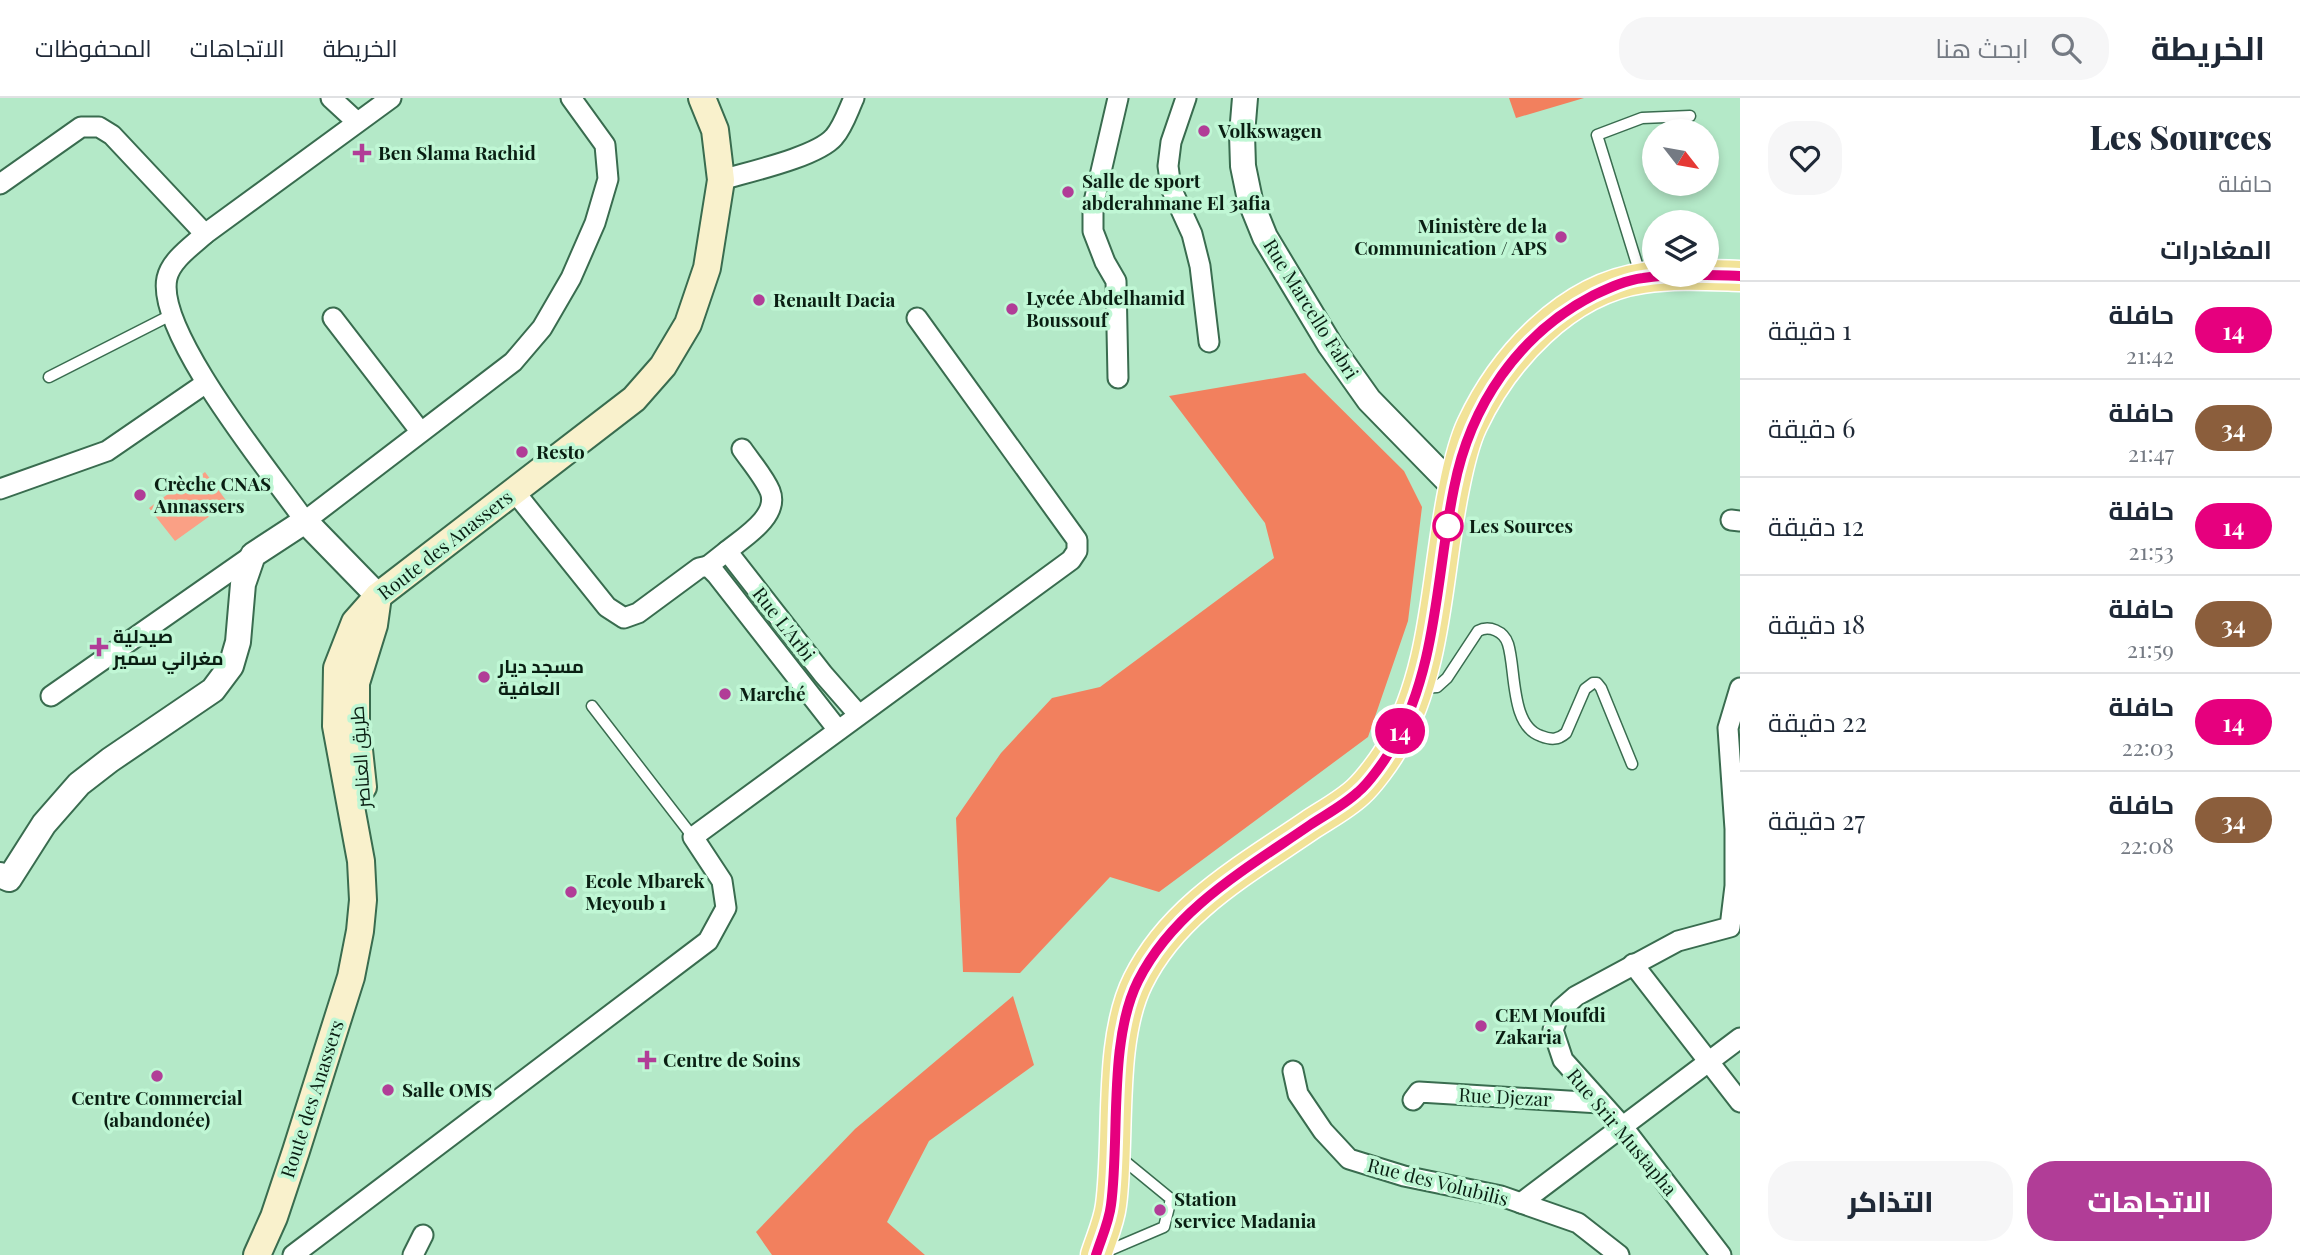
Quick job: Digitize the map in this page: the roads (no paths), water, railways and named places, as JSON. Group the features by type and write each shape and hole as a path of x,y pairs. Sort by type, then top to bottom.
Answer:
{"main road":[{"name":"Route des Anassers","path":"257,1255 274,1217 351,977 360,931 363,900 362,849 336,726 337,668 355,622 378,596 634,399 663,366 688,324 707,268 721,180 715,130 702,98"},
{"path":"1098,1255 1111,1209 1118,1086 1125,1021 1138,981 1165,939 1205,897 1359,792 1393,747 1419,688 1432,636 1454,487 1470,428 1489,394 1515,356 1545,326 1577,304 1610,287 1641,278 1740,276"}],"street":[{"path":"331,98 357,122"},
{"path":"378,596 305,521 206,383 180,338 169,302 167,278 178,258 205,234 391,98"},
{"path":"51,696 305,521 513,362 542,327 571,278 595,223 608,178 604,145 571,98"},
{"path":"721,180 800,156 826,144 834,137 854,98"},
{"path":"1118,98 1093,206 1093,231 1116,281 1118,378"},
{"path":"1186,98 1171,142 1168,166 1171,188 1192,234 1200,266 1209,342"},
{"name":"Rue Marcello Fabri","path":"1245,98 1243,166 1251,200 1265,237 1331,345 1370,400 1454,487"},
{"path":"0,184 81,127 99,127 112,135 205,234"},
{"path":"333,318 420,431"},
{"path":"293,1255 708,941 726,908 722,881 693,837 1071,560 1077,551 1077,540 917,318"},
{"path":"0,489 107,452 206,383"},
{"path":"514,491 607,607 624,618 638,613 699,568 708,566 762,522 769,511 771,492 742,449"},
{"name":"Rue L'Arbi","path":"727,551 822,674 858,714"},
{"path":"3,883 44,824 79,784 213,690 231,666 239,642 243,584 253,555"},
{"path":"708,566 838,730"},
{"name":"Rue Srir Mustapha","path":"1721,1255 1623,1127 1563,1060 1553,1030 1561,1009 1576,996 1678,942 1730,927 1738,873 1728,728 1740,688"},
{"path":"1633,964 1740,1102"},
{"path":"1521,1203 1740,1038"},
{"name":"Rue des Volubilis","path":"1293,1071 1298,1094 1323,1131 1349,1159 1404,1175 1501,1196 1578,1223 1619,1255"},
{"name":"Rue Djezar","path":"1413,1100 1419,1092 1600,1103"},
{"path":"413,1255 424,1235"}],"lane":[{"path":"1641,278 1597,135 1642,118 1690,116"},
{"path":"49,377 173,314"},
{"path":"1419,688 1437,687 1447,678 1478,631 1490,628 1504,635 1508,644 1517,702 1531,732 1548,738 1560,738 1566,733 1585,690 1597,683 1632,764"},
{"path":"592,706 693,837"},
{"path":"1098,1255 1164,1227 1171,1199 1115,1153"}],"place":[{"name":"Volkswagen","path":"1204,131"},
{"name":"Ben Slama Rachid","path":"362,153"},
{"name":"Salle de sport abderahmane El 3afia","path":"1068,192"},
{"name":"Ministère de la Communication / APS","path":"1561,237"},
{"name":"Renault Dacia","path":"759,300"},
{"name":"Lycée Abdelhamid Boussouf","path":"1012,309"},
{"name":"Resto","path":"522,452"},
{"name":"Crèche CNAS Annassers","path":"140,495"},
{"name":"Les Sources","path":"1448,526"},
{"name":"صيدلية مغراني سمير","path":"99,647"},
{"name":"مسجد ديار العافية","path":"484,677"},
{"name":"Marché","path":"725,694"},
{"name":"Ecole Mbarek Meyoub 1","path":"571,892"},
{"name":"CEM Moufdi Zakaria","path":"1481,1026"},
{"name":"Centre de Soins","path":"647,1060"},
{"name":"Centre Commercial (abandonée)","path":"157,1076"},
{"name":"Salle OMS","path":"388,1090"},
{"name":"Station service Madania","path":"1160,1210"}]}
